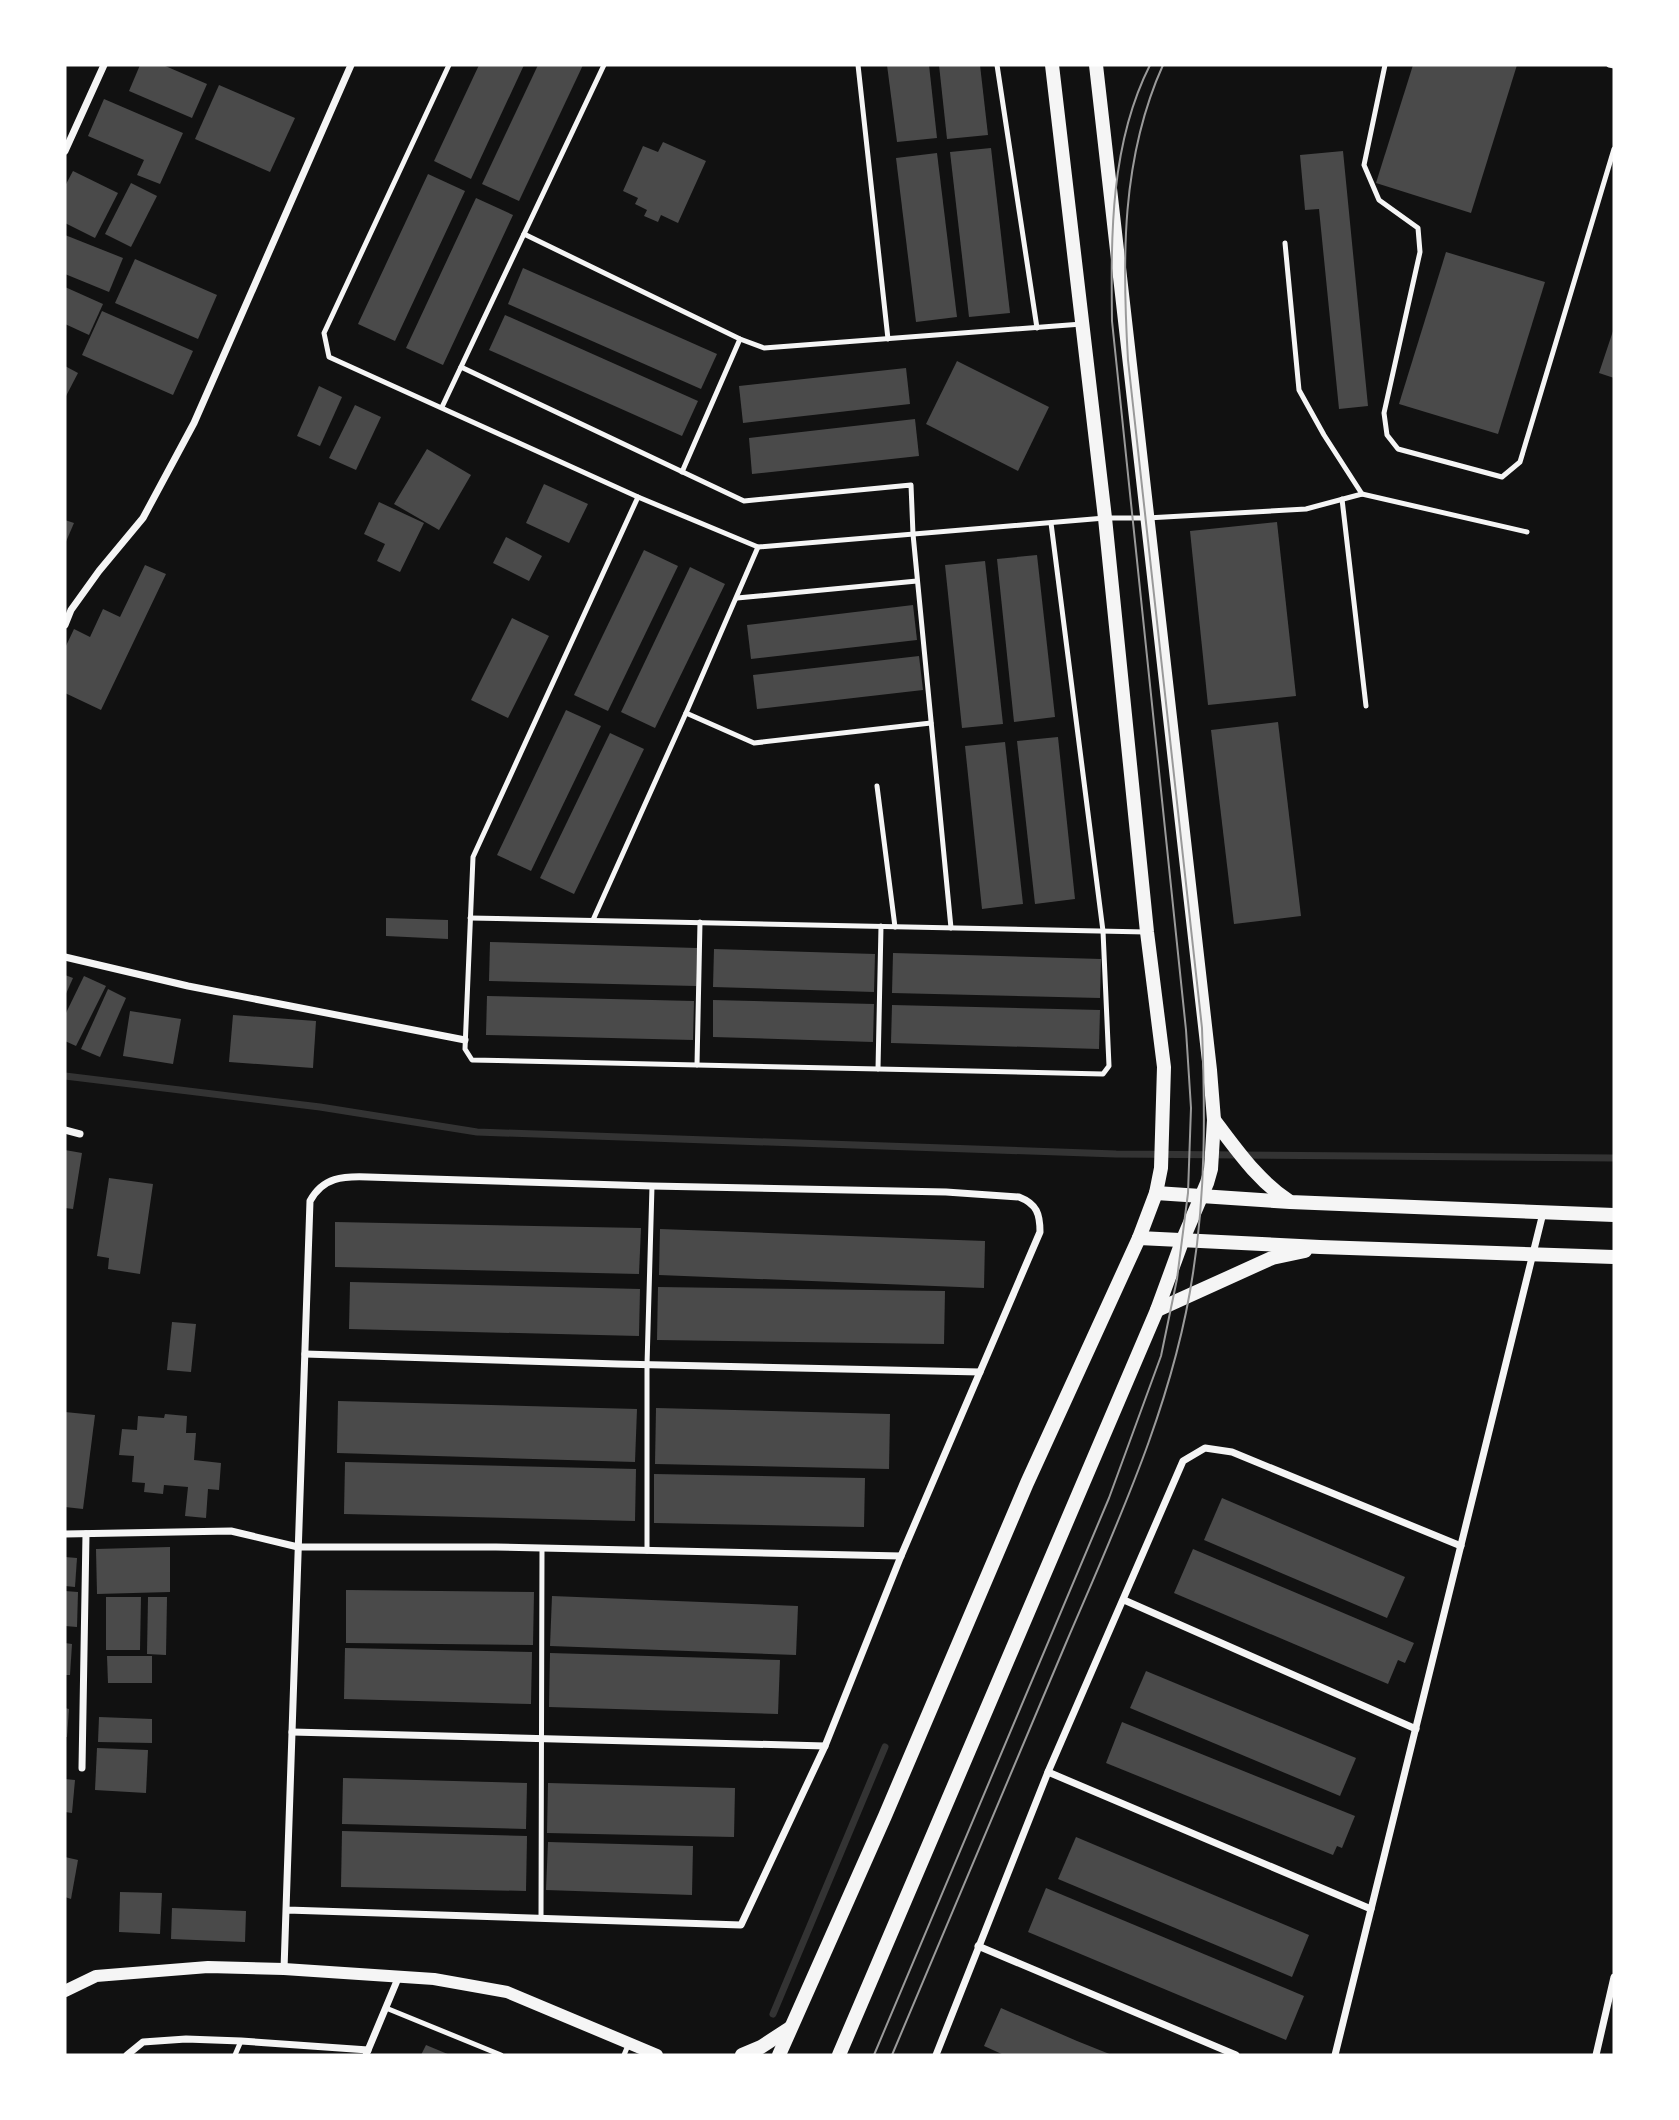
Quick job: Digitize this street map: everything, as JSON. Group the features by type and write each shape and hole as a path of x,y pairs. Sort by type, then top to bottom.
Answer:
{"main road":[{"path":"779,2055 885,1816 1027,1483 1139,1238 1156,1194 1161,1168 1164,1067 1147,932 1105,518 1052,65"},
{"path":"839,2055 1157,1310 1211,1169 1214,1120 1210,1070 1096,65"},
{"path":"1214,1120 1259,1176 1272,1190 1290,1202"},
{"path":"1156,1194 1614,1215"},
{"path":"1139,1238 1614,1257"},
{"path":"1157,1310 1272,1258 1320,1247"},
{"path":"742,2055 761,2047 791,2028"}],"street":[{"path":"65,151 104,65"},
{"path":"65,625 71,610 99,571 143,519 194,423 351,65"},
{"path":"65,957 188,986 465,1040"},
{"path":"65,1130 80,1134"},
{"path":"285,1969 286,1910 310,1201 317,1189 337,1178 368,1177 946,1192 1019,1197 1030,1201 1040,1217 1040,1232 901,1556 825,1746 741,1925 286,1910"},
{"path":"1335,2055 1543,1213"},
{"path":"305,1354 980,1372"},
{"path":"936,2055 1048,1772 1183,1461 1205,1448 1232,1452 1461,1546"},
{"path":"65,1534 231,1531 299,1547 542,1548 901,1556"},
{"path":"82,1768 86,1534"},
{"path":"1124,1600 1416,1729"},
{"path":"292,1732 825,1746"},
{"path":"1048,1772 1371,1909"},
{"path":"978,1946 1236,2055"},
{"path":"65,1991 96,1976 208,1966 434,1979 507,1992 626,2049 657,2055"},
{"path":"127,2055 143,2042 186,2039 241,2040 367,2053 399,1976"},
{"path":"1596,2055 1614,1977"}],"lane":[{"path":"449,65 324,333 329,357 638,496 758,547 1105,518 1306,509 1362,494 1527,532"},
{"path":"442,407 604,65"},
{"path":"858,65 888,339"},
{"path":"997,65 1037,328"},
{"path":"1385,65 1364,165 1379,200 1418,228 1420,252 1384,413 1387,435 1398,449 1502,477 1520,461 1614,149"},
{"path":"1609,65 1614,66"},
{"path":"524,234 740,339 764,348 1083,324"},
{"path":"1285,243 1299,390 1362,494"},
{"path":"682,472 740,339"},
{"path":"461,367 744,501 911,485 917,581 951,928"},
{"path":"638,496 473,857 465,1040 465,1049 472,1060 1103,1073 1109,1066 1103,931 1051,523"},
{"path":"1342,499 1366,706"},
{"path":"593,920 758,547"},
{"path":"737,598 917,581"},
{"path":"686,713 754,743 931,723"},
{"path":"877,786 895,927"},
{"path":"470,918 1147,932"},
{"path":"697,1065 700,922"},
{"path":"878,1069 881,926"},
{"path":"647,1551 647,1365 652,1186"},
{"path":"541,1918 542,1548"},
{"path":"386,2008 501,2055"},
{"path":"235,2055 241,2040"}],"building":[{"path":"140,65 163,65 207,84 192,118 129,91"},
{"path":"479,65 524,65 471,179 434,161"},
{"path":"538,65 583,65 519,201 482,184"},
{"path":"887,65 929,65 937,138 897,142"},
{"path":"939,65 980,65 988,135 947,139"},
{"path":"1413,65 1517,65 1471,213 1376,183"},
{"path":"219,85 295,118 270,172 195,139"},
{"path":"104,99 183,133 160,184 137,175 144,160 88,136"},
{"path":"663,142 706,161 678,223 661,215 658,222 644,216 647,210 635,204 638,198 623,191 643,146 658,152"},
{"path":"991,148 1010,313 969,317 950,152"},
{"path":"1343,151 1368,406 1339,409 1319,209 1305,210 1300,155"},
{"path":"937,153 957,317 916,322 896,158"},
{"path":"73,171 118,193 95,238 65,223 65,186"},
{"path":"428,174 465,191 395,341 358,324"},
{"path":"131,183 157,196 131,247 105,234"},
{"path":"476,198 513,215 443,365 406,348"},
{"path":"65,235 123,258 109,292 65,274"},
{"path":"1446,252 1545,282 1498,434 1399,404"},
{"path":"135,259 217,295 198,339 115,303"},
{"path":"523,268 717,354 701,389 508,304"},
{"path":"65,287 103,304 89,335 65,324"},
{"path":"102,311 193,351 173,395 82,355"},
{"path":"505,315 698,401 682,436 489,350"},
{"path":"1614,328 1614,378 1599,373"},
{"path":"957,361 1049,407 1018,471 926,424"},
{"path":"65,366 78,373 65,398"},
{"path":"906,368 910,404 743,423 739,386"},
{"path":"319,386 342,397 320,446 297,436"},
{"path":"355,405 381,417 356,470 329,458"},
{"path":"915,419 919,456 752,474 749,438"},
{"path":"427,449 471,475 439,530 394,504"},
{"path":"544,484 588,504 569,543 526,523"},
{"path":"379,502 424,523 400,572 377,561 385,544 364,534"},
{"path":"65,520 74,523 65,544"},
{"path":"1277,522 1296,696 1208,705 1190,531"},
{"path":"506,537 542,556 529,581 493,563"},
{"path":"644,550 678,566 608,711 574,695"},
{"path":"1037,555 1055,717 1014,722 997,559"},
{"path":"985,561 1003,724 962,728 945,565"},
{"path":"145,565 166,574 101,710 65,693 65,648 74,629 90,637 103,609 120,617"},
{"path":"690,567 725,584 655,728 621,712"},
{"path":"913,605 917,640 751,659 747,625"},
{"path":"512,618 549,636 508,718 471,700"},
{"path":"919,656 923,690 757,709 753,675"},
{"path":"566,710 601,726 531,871 497,855"},
{"path":"1278,722 1301,916 1234,924 1211,730"},
{"path":"610,733 644,749 574,894 540,878"},
{"path":"1058,737 1075,899 1035,904 1017,741"},
{"path":"1005,742 1023,904 982,909 965,746"},
{"path":"386,918 448,920 448,939 386,936"},
{"path":"490,942 697,948 696,986 489,981"},
{"path":"714,949 875,954 874,992 713,987"},
{"path":"893,953 1101,959 1100,998 892,993"},
{"path":"65,975 73,978 65,996"},
{"path":"84,976 106,986 76,1046 65,1041 65,1015"},
{"path":"108,989 126,998 100,1057 81,1049"},
{"path":"487,996 694,1001 693,1040 486,1035"},
{"path":"713,1000 874,1004 873,1042 713,1037"},
{"path":"892,1005 1100,1010 1099,1049 891,1043"},
{"path":"130,1011 181,1019 173,1064 123,1056"},
{"path":"233,1015 316,1021 313,1068 229,1062"},
{"path":"65,1150 82,1153 73,1209 65,1208"},
{"path":"109,1178 153,1184 140,1274 108,1269 109,1258 97,1256"},
{"path":"335,1222 641,1228 639,1274 335,1267"},
{"path":"660,1229 985,1241 984,1288 659,1275"},
{"path":"350,1282 640,1289 639,1336 349,1329"},
{"path":"658,1287 945,1291 944,1344 657,1340"},
{"path":"172,1322 196,1324 191,1372 167,1370"},
{"path":"338,1401 637,1409 635,1462 337,1453"},
{"path":"656,1408 890,1414 889,1469 655,1464"},
{"path":"65,1412 95,1415 83,1509 65,1507"},
{"path":"165,1414 187,1416 186,1433 196,1433 194,1460 221,1463 219,1490 208,1489 206,1518 185,1516 188,1487 164,1485 163,1494 144,1492 145,1483 132,1482 134,1456 119,1455 122,1429 137,1430 138,1416 164,1418"},
{"path":"345,1462 636,1469 635,1521 344,1514"},
{"path":"654,1474 865,1478 864,1527 654,1523"},
{"path":"1222,1498 1405,1577 1387,1618 1204,1540"},
{"path":"170,1547 170,1592 97,1594 96,1549"},
{"path":"1193,1549 1414,1643 1405,1663 1398,1660 1388,1684 1174,1593"},
{"path":"65,1557 77,1558 75,1587 65,1586"},
{"path":"346,1590 534,1592 533,1645 346,1643"},
{"path":"65,1591 78,1592 77,1627 65,1626"},
{"path":"552,1596 798,1606 796,1655 550,1646"},
{"path":"106,1597 141,1597 140,1650 106,1650"},
{"path":"148,1597 167,1597 166,1655 147,1654"},
{"path":"65,1643 72,1644 70,1675 65,1675"},
{"path":"345,1648 532,1652 531,1704 344,1699"},
{"path":"550,1653 780,1660 778,1714 549,1707"},
{"path":"107,1656 152,1656 152,1683 108,1683"},
{"path":"1146,1671 1356,1758 1340,1796 1130,1708"},
{"path":"65,1708 69,1709 67,1737 65,1737"},
{"path":"99,1717 152,1719 152,1743 98,1742"},
{"path":"1122,1722 1355,1816 1342,1848 1337,1846 1333,1855 1106,1763"},
{"path":"97,1748 148,1750 146,1793 95,1790"},
{"path":"343,1778 527,1783 526,1829 342,1824"},
{"path":"65,1779 75,1780 72,1813 65,1812"},
{"path":"548,1783 735,1788 734,1837 547,1833"},
{"path":"342,1831 527,1836 526,1891 341,1887"},
{"path":"1076,1837 1309,1935 1292,1977 1058,1879"},
{"path":"548,1842 693,1846 692,1895 546,1890"},
{"path":"65,1857 78,1860 71,1899 65,1897"},
{"path":"1046,1888 1304,1996 1286,2040 1028,1932"},
{"path":"120,1892 162,1893 160,1934 119,1932"},
{"path":"172,1908 246,1911 245,1942 171,1939"},
{"path":"1001,2008 1112,2055 1004,2055 984,2046"},
{"path":"426,2045 450,2055 421,2055"}],"waterway":[{"path":"65,1076 320,1107 477,1132 1116,1154 1614,1158"},
{"path":"773,2014 885,1747"}],"tram line":[{"path":"874,2055 1109,1498 1161,1356 1177,1279 1188,1193 1191,1108 1186,1030 1112,321 1113,223 1120,158 1127,126 1150,65"},
{"path":"892,2055 1142,1462 1172,1368 1193,1273 1204,1150 1202,1028 1128,360 1125,285 1125,247 1132,173 1149,100 1163,65"}]}
